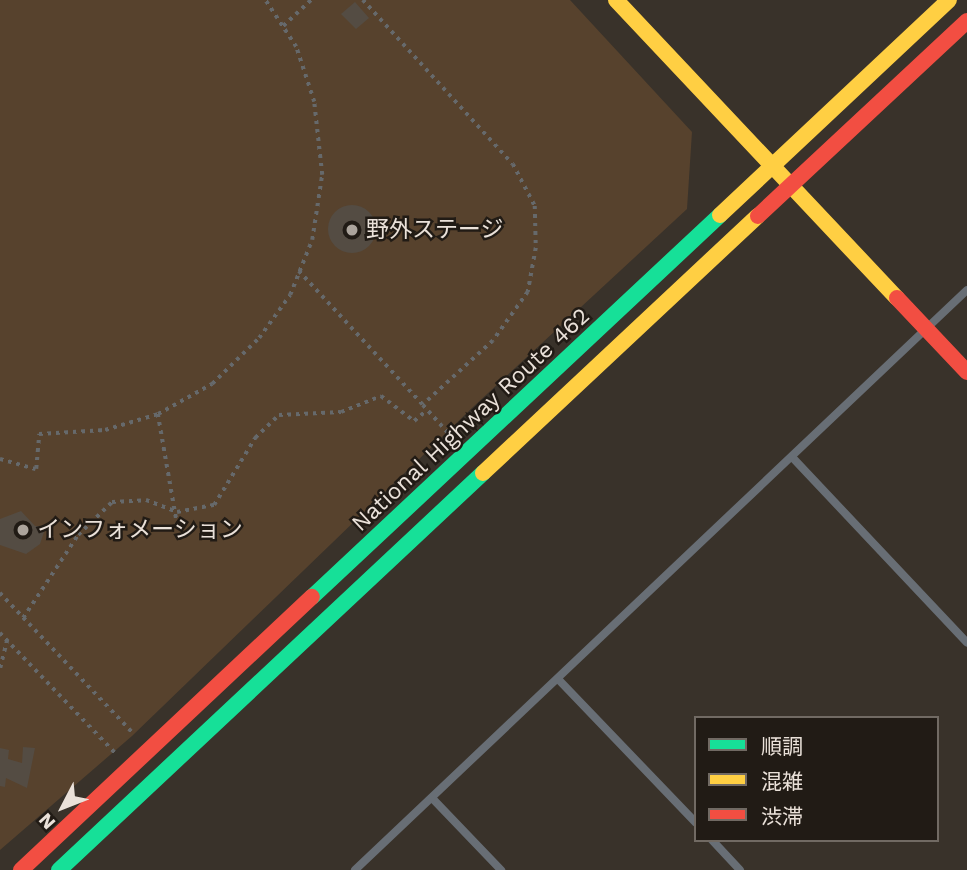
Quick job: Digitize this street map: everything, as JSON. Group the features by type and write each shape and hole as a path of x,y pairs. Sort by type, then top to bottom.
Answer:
{"main road":[{"path":"617,0 967,372"},
{"name":"National Highway Route 462","path":"21,870 774,167 949,0"},
{"path":"59,870 793,188 967,22"}],"lane":[{"path":"355,870 967,290"},
{"path":"792,457 967,643"},
{"path":"558,679 694,821"},
{"path":"432,798 500,870"},
{"path":"714,842 740,870"}],"path":[{"path":"0,459 36,469 39,434 105,430 158,414 212,384 259,338 290,295 312,240 322,175 314,102 296,47 265,0"},
{"path":"282,26 311,0"},
{"path":"362,0 513,164 536,206 536,248 528,292 493,341 423,405"},
{"path":"299,271 455,439"},
{"path":"23,618 78,535 112,502 146,500 177,512 214,505 255,438 279,415 341,412 381,396 414,421 427,410"},
{"path":"158,414 178,529"},
{"path":"0,593 139,740"},
{"path":"0,633 119,758"},
{"path":"0,668 7,640"}],"shaded area":[{"path":"0,0 570,0 692,132 687,209 473,407 132,736 0,850"}],"building":[{"path":"355,2 369,18 356,29 341,14"},
{"name":"野外ステージ","path":"352,205 369,212 376,229 369,246 352,253 335,246 328,229 335,212"},
{"name":"インフォメーション","path":"21,511 35,526 46,526 40,544 26,554 0,545 0,519"},
{"path":"23,747 35,748 27,788 6,778 5,787 0,786 0,748 9,750 8,759 22,763"}],"traffic: fast":[{"path":"312,597 720,215"},
{"path":"59,870 483,473"}],"traffic: slow":[{"path":"616,0 897,298"},
{"path":"720,215 949,0"},
{"path":"483,473 758,216"}],"traffic: jam":[{"path":"758,216 967,21"},
{"path":"897,298 967,372"},
{"path":"21,870 312,597"}],"place":[{"name":"野外ステージ","path":"352,230"},
{"name":"インフォメーション","path":"23,530"}]}
